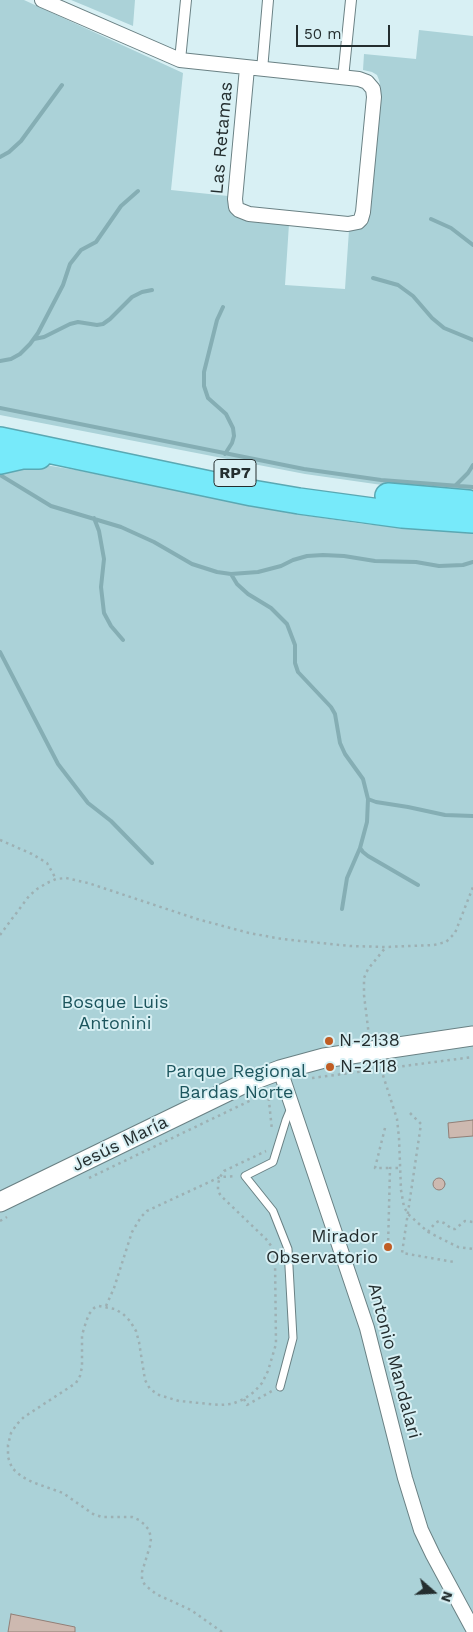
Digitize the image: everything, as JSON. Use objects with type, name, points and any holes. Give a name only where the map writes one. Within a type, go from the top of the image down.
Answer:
[{"type":"highway","name":"RP7","points":[[0,425],[280,481],[401,498],[473,503]]},
{"type":"highway","name":"RP7","points":[[0,440],[299,501],[410,516],[473,520]]},
{"type":"highway","points":[[0,461],[34,456],[91,459]]},
{"type":"main road","name":"Jesús María","points":[[6,1208],[245,1083],[280,1070],[324,1058],[473,1036]]},
{"type":"street","points":[[42,0],[180,60],[343,78],[351,0]]},
{"type":"street","points":[[180,60],[186,0]]},
{"type":"street","points":[[262,70],[268,0]]},
{"type":"street","name":"Las Retamas","points":[[247,68],[235,199],[239,210],[249,214],[348,224],[358,222],[363,212],[374,93],[370,85],[359,79],[343,78]]},
{"type":"street","name":"Antonio Mandalari","points":[[280,1070],[368,1328],[408,1487],[421,1530],[473,1629]]},
{"type":"lane","points":[[280,1387],[293,1338],[288,1249],[273,1211],[245,1176],[273,1162],[292,1106]]},
{"type":"path","points":[[0,840],[47,863],[56,880]]},
{"type":"path","points":[[0,935],[29,896],[47,883],[66,878],[197,919],[249,933],[314,943],[350,946],[434,945],[446,942],[455,933],[473,887]]},
{"type":"path","points":[[370,1041],[364,995],[364,978],[368,969],[386,947]]},
{"type":"path","points":[[312,1078],[473,1057]]},
{"type":"path","points":[[381,1069],[396,1119],[402,1200],[408,1214],[428,1232],[458,1247],[473,1249]]},
{"type":"path","points":[[83,1180],[268,1092],[272,1132]]},
{"type":"path","points":[[410,1113],[421,1124],[402,1253],[454,1262]]},
{"type":"path","points":[[385,1128],[375,1168],[400,1168]]},
{"type":"path","points":[[106,1306],[114,1288],[132,1232],[147,1211],[220,1177],[229,1168],[270,1149]]},
{"type":"path","points":[[388,1247],[390,1168]]},
{"type":"path","points":[[220,1177],[245,1176]]},
{"type":"path","points":[[220,1177],[218,1191],[221,1196],[266,1239],[272,1247],[275,1258],[277,1331],[274,1351],[262,1383],[254,1392],[232,1404],[220,1405],[179,1401],[159,1396],[150,1389],[145,1380],[136,1330],[123,1314],[106,1306],[99,1306],[94,1308],[89,1314],[82,1335],[82,1367],[76,1383],[24,1417],[17,1424],[11,1433],[8,1457],[12,1468],[20,1476],[63,1493],[93,1514],[102,1517],[132,1517],[144,1524],[149,1530],[150,1538],[150,1546],[142,1572],[142,1580],[145,1585],[156,1594],[191,1610],[222,1632]]},
{"type":"path","points":[[0,1221],[6,1208]]},
{"type":"path","points":[[428,1232],[439,1221],[452,1229],[455,1229],[464,1221],[473,1222]]},
{"type":"path","points":[[244,1399],[247,1405],[280,1387]]},
{"type":"green space","points":[[0,0],[24,0],[183,73],[171,190],[228,196],[229,211],[240,219],[289,224],[285,285],[345,289],[349,230],[369,214],[381,90],[377,75],[363,70],[364,54],[416,59],[419,30],[473,36],[473,493],[403,488],[305,474],[0,415]]},
{"type":"green space","points":[[71,0],[135,0],[133,26],[88,7]]},
{"type":"green space","name":"Parque Regional Bardas Norte","points":[[20,461],[76,470],[289,513],[364,524],[473,533],[473,1632],[0,1632],[0,463]]},
{"type":"building","points":[[473,1120],[473,1136],[449,1138],[448,1123]]},
{"type":"building","points":[[437,1178],[441,1178],[445,1184],[441,1190],[437,1190],[433,1186],[433,1182]]},
{"type":"building","points":[[11,1614],[75,1627],[75,1632],[8,1632]]},
{"type":"waterway","points":[[0,157],[21,141],[62,85]]},
{"type":"waterway","points":[[0,361],[11,359],[20,354],[30,344],[38,333],[63,285],[70,264],[81,250],[96,242],[121,206],[138,191]]},
{"type":"waterway","points":[[431,219],[451,228],[473,245]]},
{"type":"waterway","points":[[373,278],[398,285],[413,296],[432,318],[444,328],[473,340]]},
{"type":"waterway","points":[[34,339],[44,337],[78,322],[103,324],[132,297],[152,290]]},
{"type":"waterway","points":[[223,307],[217,320],[204,372],[204,386],[208,398],[226,414],[233,428],[234,436],[232,443],[225,454]]},
{"type":"waterway","points":[[0,408],[304,469],[381,480],[473,487]]},
{"type":"waterway","points":[[456,485],[473,465]]},
{"type":"waterway","points":[[0,475],[51,506],[121,527],[154,542],[192,564],[217,572],[231,574],[258,572],[307,556],[323,555],[375,561],[416,562],[439,566],[463,565],[473,562]]},
{"type":"waterway","points":[[94,518],[99,531],[104,559],[101,587],[104,613],[111,626],[123,640]]},
{"type":"waterway","points":[[231,574],[237,584],[248,594],[271,608],[287,624],[295,645],[295,663],[298,672],[331,707],[335,714],[340,743],[345,754],[363,779],[368,799],[367,822],[360,848],[347,878],[342,909]]},
{"type":"waterway","points":[[0,652],[58,764],[88,803],[111,821],[152,863]]},
{"type":"waterway","points":[[368,799],[445,815],[473,816]]},
{"type":"waterway","points":[[360,848],[368,856],[418,885]]},
{"type":"place","name":"N-2138","points":[[329,1041]]},
{"type":"place","name":"N-2118","points":[[330,1067]]},
{"type":"place","name":"Mirador Observatorio","points":[[388,1247]]},
{"type":"park label","name":"Bosque Luis Antonini","points":[[115,1013]]}]
